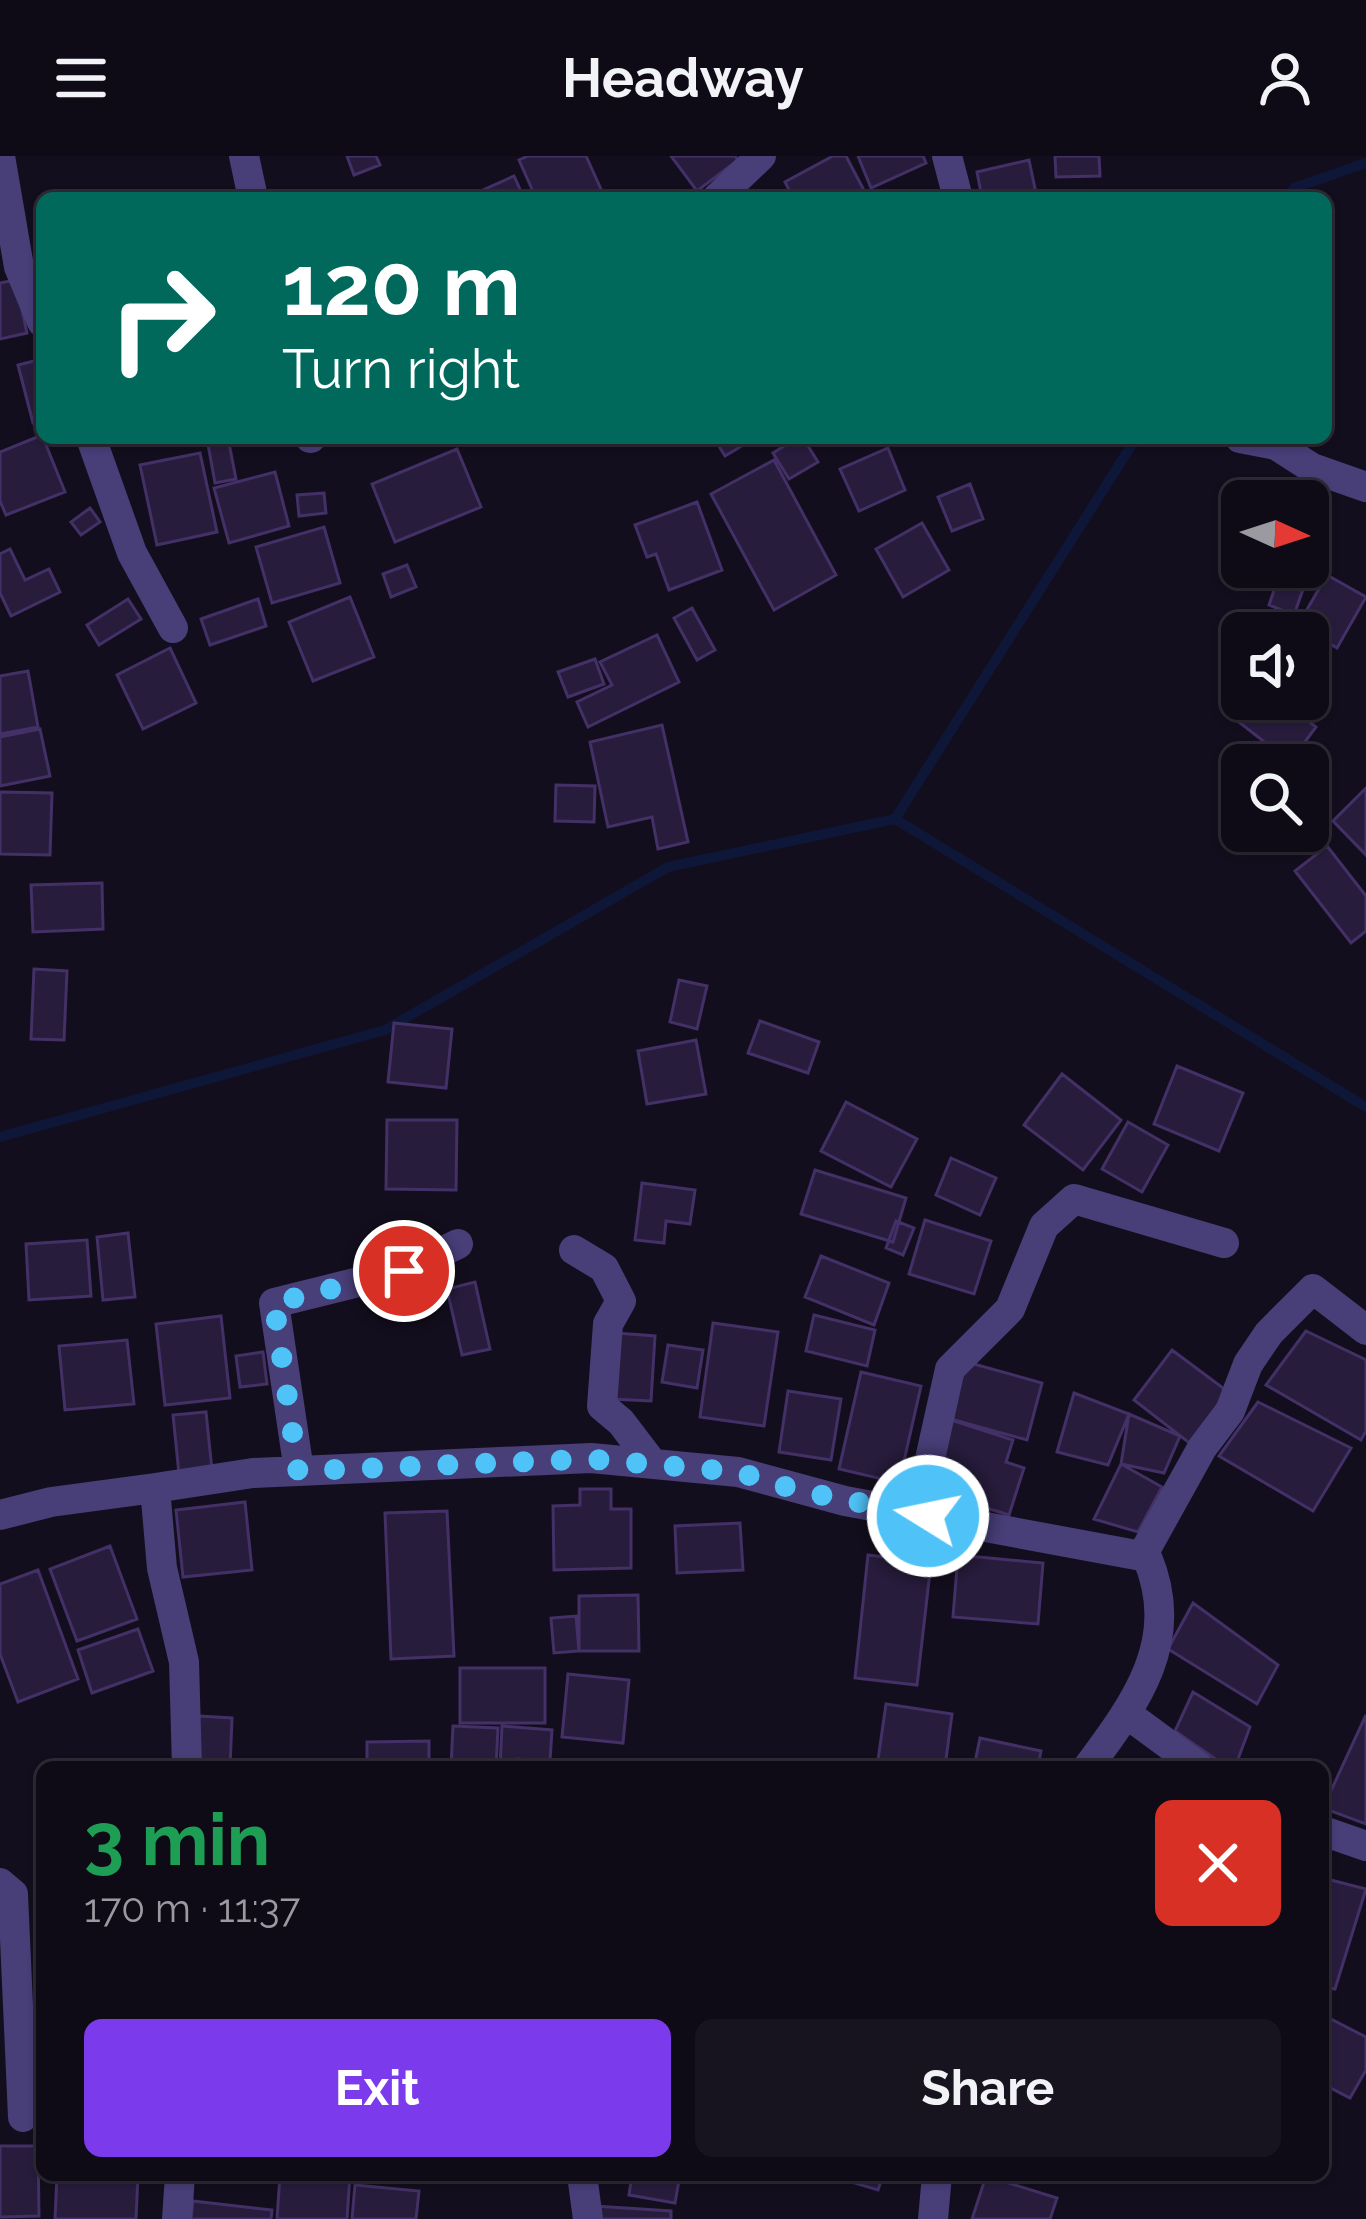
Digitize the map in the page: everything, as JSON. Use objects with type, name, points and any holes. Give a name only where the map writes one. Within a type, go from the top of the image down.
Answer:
[{"type":"street","points":[[0,156],[9,268],[36,312]]},
{"type":"street","points":[[723,192],[760,156]]},
{"type":"street","points":[[947,156],[956,192]]},
{"type":"street","points":[[94,444],[132,553],[173,628]]},
{"type":"street","points":[[1271,444],[1312,468],[1366,487]]},
{"type":"street","points":[[883,1508],[928,1468],[950,1370],[1010,1309],[1044,1226],[1074,1199],[1224,1244]]},
{"type":"street","points":[[298,1471],[274,1303],[404,1271],[458,1244]]},
{"type":"street","points":[[574,1250],[604,1268],[621,1301],[608,1324],[602,1406],[621,1421],[653,1464]]},
{"type":"street","points":[[1142,1556],[1202,1448],[1230,1412],[1248,1364],[1269,1333],[1313,1289],[1366,1330]]},
{"type":"street","points":[[0,1515],[51,1502],[253,1473],[591,1459],[738,1472],[800,1491],[1148,1557],[1160,1588],[1160,1644],[1127,1714],[1092,1761]]},
{"type":"street","points":[[155,1488],[162,1568],[184,1662],[187,1761]]},
{"type":"street","points":[[1127,1714],[1191,1761]]},
{"type":"street","points":[[1329,1833],[1366,1846]]},
{"type":"street","points":[[0,1883],[13,1894],[22,2116]]},
{"type":"street","points":[[177,2219],[180,2181]]},
{"type":"street","points":[[583,2181],[588,2219]]},
{"type":"street","points":[[933,2219],[936,2181]]},
{"type":"building","points":[[347,156],[376,156],[380,165],[354,175]]},
{"type":"building","points":[[586,156],[602,192],[533,192],[519,160]]},
{"type":"building","points":[[671,156],[735,156],[738,160],[697,191]]},
{"type":"building","points":[[833,156],[846,156],[865,192],[790,192],[785,182]]},
{"type":"building","points":[[858,156],[923,156],[926,163],[871,188]]},
{"type":"building","points":[[1055,156],[1099,156],[1100,176],[1056,177]]},
{"type":"building","points":[[1029,160],[1036,192],[981,192],[977,172]]},
{"type":"building","points":[[514,176],[521,192],[478,192]]},
{"type":"building","points":[[15,280],[27,333],[0,339],[0,283]]},
{"type":"building","points":[[36,360],[36,422],[33,423],[18,365]]},
{"type":"building","points":[[36,437],[36,444],[46,444],[65,492],[6,515],[0,501],[0,452]]},
{"type":"building","points":[[208,444],[229,444],[236,479],[215,483]]},
{"type":"building","points":[[718,444],[745,444],[725,456]]},
{"type":"building","points":[[787,444],[807,444],[818,462],[789,479],[773,453]]},
{"type":"building","points":[[888,448],[905,490],[859,511],[840,469]]},
{"type":"building","points":[[457,449],[481,507],[395,542],[372,484]]},
{"type":"building","points":[[200,453],[217,532],[157,545],[140,465]]},
{"type":"building","points":[[774,460],[836,575],[774,610],[711,494]]},
{"type":"building","points":[[275,472],[289,526],[229,543],[214,488]]},
{"type":"building","points":[[970,484],[983,519],[952,531],[938,497]]},
{"type":"building","points":[[324,493],[326,513],[299,516],[297,495]]},
{"type":"building","points":[[697,502],[722,570],[669,590],[656,554],[647,557],[635,525]]},
{"type":"building","points":[[90,508],[100,522],[81,535],[71,522]]},
{"type":"building","points":[[922,523],[949,570],[903,597],[876,549]]},
{"type":"building","points":[[324,527],[340,583],[272,603],[256,547]]},
{"type":"building","points":[[10,549],[25,580],[49,569],[60,592],[11,616],[0,593],[0,554]]},
{"type":"building","points":[[407,565],[416,587],[391,597],[383,574]]},
{"type":"building","points":[[1329,576],[1366,597],[1337,648],[1329,643],[1329,612],[1306,612],[1319,588],[1329,588]]},
{"type":"building","points":[[1275,588],[1304,588],[1295,612],[1269,605]]},
{"type":"building","points":[[350,597],[374,657],[313,681],[289,622]]},
{"type":"building","points":[[128,599],[141,619],[99,645],[87,625]]},
{"type":"building","points":[[258,599],[266,626],[210,645],[201,619]]},
{"type":"building","points":[[692,608],[715,650],[697,660],[674,618]]},
{"type":"building","points":[[657,635],[679,682],[588,727],[577,702],[612,685],[600,662]]},
{"type":"building","points":[[170,648],[196,703],[143,729],[117,675]]},
{"type":"building","points":[[595,659],[604,684],[568,697],[558,672]]},
{"type":"building","points":[[28,671],[38,727],[0,734],[0,676]]},
{"type":"building","points":[[1236,720],[1307,720],[1316,727],[1303,744],[1267,744]]},
{"type":"building","points":[[662,725],[688,842],[658,849],[652,817],[608,827],[590,742]]},
{"type":"building","points":[[40,729],[50,776],[0,786],[0,737]]},
{"type":"building","points":[[556,785],[595,786],[594,822],[555,821]]},
{"type":"building","points":[[1366,788],[1366,855],[1333,821]]},
{"type":"building","points":[[0,792],[52,793],[50,855],[0,854]]},
{"type":"building","points":[[1329,849],[1366,896],[1366,931],[1351,943],[1295,871]]},
{"type":"building","points":[[102,883],[103,929],[33,932],[31,885]]},
{"type":"building","points":[[34,969],[67,971],[64,1040],[31,1039]]},
{"type":"building","points":[[679,980],[707,986],[697,1029],[670,1022]]},
{"type":"building","points":[[760,1021],[819,1042],[808,1073],[748,1053]]},
{"type":"building","points":[[394,1023],[452,1029],[446,1088],[388,1082]]},
{"type":"building","points":[[696,1040],[706,1094],[647,1104],[638,1051]]},
{"type":"building","points":[[1177,1066],[1243,1093],[1219,1151],[1154,1124]]},
{"type":"building","points":[[1062,1074],[1121,1120],[1083,1170],[1024,1125]]},
{"type":"building","points":[[846,1102],[917,1139],[891,1187],[821,1151]]},
{"type":"building","points":[[387,1120],[457,1120],[456,1190],[386,1189]]},
{"type":"building","points":[[1128,1122],[1168,1145],[1142,1192],[1102,1169]]},
{"type":"building","points":[[951,1158],[996,1178],[980,1215],[936,1195]]},
{"type":"building","points":[[815,1170],[906,1198],[893,1242],[801,1214]]},
{"type":"building","points":[[642,1183],[695,1190],[690,1224],[666,1221],[664,1243],[635,1240]]},
{"type":"building","points":[[925,1220],[991,1241],[974,1294],[909,1274]]},
{"type":"building","points":[[896,1221],[914,1228],[903,1255],[886,1248]]},
{"type":"building","points":[[128,1233],[135,1297],[103,1300],[97,1237]]},
{"type":"building","points":[[87,1240],[91,1296],[29,1300],[26,1244]]},
{"type":"building","points":[[821,1256],[889,1283],[874,1325],[805,1297]]},
{"type":"building","points":[[475,1282],[490,1349],[462,1355],[447,1289]]},
{"type":"building","points":[[814,1315],[875,1330],[867,1366],[806,1351]]},
{"type":"building","points":[[221,1316],[230,1398],[165,1405],[156,1324]]},
{"type":"building","points":[[713,1323],[778,1332],[764,1426],[700,1417]]},
{"type":"building","points":[[1306,1331],[1366,1360],[1366,1431],[1361,1440],[1266,1385]]},
{"type":"building","points":[[616,1333],[655,1336],[651,1401],[612,1399]]},
{"type":"building","points":[[127,1340],[134,1404],[65,1410],[59,1346]]},
{"type":"building","points":[[668,1345],[703,1350],[697,1388],[662,1382]]},
{"type":"building","points":[[1172,1350],[1231,1394],[1192,1445],[1134,1400]]},
{"type":"building","points":[[263,1352],[267,1384],[240,1387],[236,1356]]},
{"type":"building","points":[[963,1361],[1042,1383],[1027,1440],[947,1418]]},
{"type":"building","points":[[861,1372],[921,1386],[899,1483],[839,1469]]},
{"type":"building","points":[[788,1391],[841,1399],[831,1460],[779,1452]]},
{"type":"building","points":[[1074,1393],[1129,1414],[1108,1465],[1057,1452]]},
{"type":"building","points":[[1258,1402],[1351,1448],[1313,1511],[1219,1456]]},
{"type":"building","points":[[206,1412],[212,1470],[179,1474],[173,1415]]},
{"type":"building","points":[[1129,1414],[1180,1436],[1164,1473],[1121,1464]]},
{"type":"building","points":[[948,1419],[1013,1440],[1006,1462],[1024,1468],[1009,1515],[926,1489]]},
{"type":"building","points":[[1121,1464],[1162,1487],[1138,1532],[1094,1519]]},
{"type":"building","points":[[580,1489],[611,1489],[611,1509],[631,1509],[631,1568],[554,1570],[553,1506],[580,1505]]},
{"type":"building","points":[[245,1502],[252,1570],[183,1577],[176,1510]]},
{"type":"building","points":[[447,1511],[454,1656],[391,1659],[385,1513]]},
{"type":"building","points":[[740,1523],[743,1570],[677,1573],[675,1526]]},
{"type":"building","points":[[110,1546],[137,1619],[77,1641],[50,1569]]},
{"type":"building","points":[[868,1555],[931,1563],[917,1685],[855,1678]]},
{"type":"building","points":[[958,1555],[1043,1563],[1038,1624],[953,1617]]},
{"type":"building","points":[[38,1570],[78,1679],[18,1702],[0,1654],[0,1584]]},
{"type":"building","points":[[638,1595],[639,1651],[579,1651],[579,1596]]},
{"type":"building","points":[[1193,1603],[1278,1665],[1257,1704],[1168,1649]]},
{"type":"building","points":[[576,1616],[579,1651],[554,1653],[551,1618]]},
{"type":"building","points":[[138,1629],[153,1671],[92,1693],[78,1650]]},
{"type":"building","points":[[460,1668],[545,1668],[545,1723],[460,1723]]},
{"type":"building","points":[[568,1674],[629,1680],[623,1743],[562,1737]]},
{"type":"building","points":[[1193,1692],[1250,1727],[1237,1761],[1218,1761],[1175,1731]]},
{"type":"building","points":[[886,1704],[952,1714],[946,1761],[878,1761]]},
{"type":"building","points":[[1366,1715],[1366,1824],[1329,1810],[1329,1795]]},
{"type":"building","points":[[198,1716],[232,1718],[230,1761],[196,1761]]},
{"type":"building","points":[[453,1726],[498,1728],[496,1761],[451,1761]]},
{"type":"building","points":[[502,1726],[552,1730],[550,1761],[500,1761]]},
{"type":"building","points":[[980,1738],[1041,1751],[1039,1761],[975,1761]]},
{"type":"building","points":[[429,1741],[429,1761],[367,1761],[367,1742]]},
{"type":"building","points":[[1329,1880],[1366,1889],[1335,1989],[1329,1988]]},
{"type":"building","points":[[1329,2018],[1366,2037],[1366,2070],[1350,2098],[1329,2087]]},
{"type":"building","points":[[0,2146],[36,2146],[39,2216],[0,2217]]},
{"type":"building","points":[[57,2181],[138,2181],[136,2219],[55,2219]]},
{"type":"building","points":[[280,2181],[350,2181],[347,2219],[277,2219]]},
{"type":"building","points":[[631,2181],[679,2181],[675,2203],[629,2195]]},
{"type":"building","points":[[848,2181],[881,2181],[878,2190]]},
{"type":"building","points":[[984,2181],[1002,2181],[1057,2198],[1050,2219],[972,2219]]},
{"type":"building","points":[[355,2185],[419,2191],[416,2219],[352,2219]]},
{"type":"building","points":[[193,2201],[272,2210],[271,2219],[191,2219]]},
{"type":"building","points":[[594,2206],[671,2211],[671,2219],[593,2219]]},
{"type":"waterway","points":[[1292,192],[1366,163]]},
{"type":"waterway","points":[[0,1137],[385,1030],[668,867],[895,819],[1132,444]]},
{"type":"waterway","points":[[895,819],[1366,1107]]},
{"type":"route","points":[[404,1271],[274,1303],[298,1471],[591,1459],[738,1472],[800,1491],[928,1516]]}]
